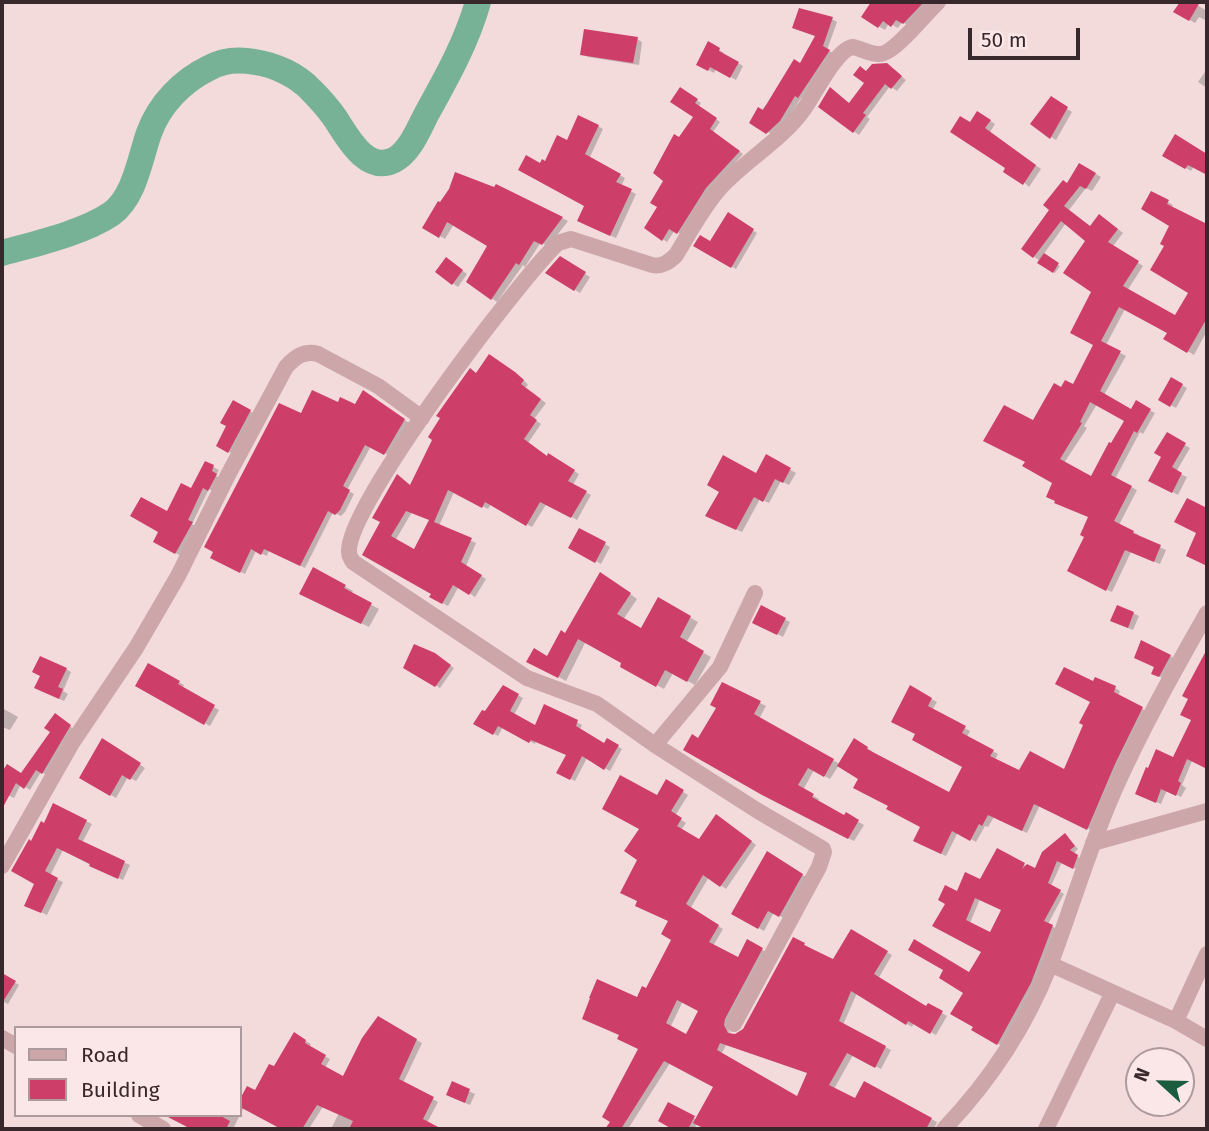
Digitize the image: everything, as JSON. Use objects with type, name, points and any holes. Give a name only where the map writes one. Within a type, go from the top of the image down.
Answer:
[{"type":"street","points":[[734,1024],[819,867],[824,852],[813,841],[758,811],[597,704],[527,678],[353,562],[349,549],[355,530],[377,485],[422,418],[491,323],[558,243],[571,239],[658,266],[669,261],[676,255],[718,191],[776,141],[805,108],[842,51],[853,47],[883,55],[938,2]]},
{"type":"street","points":[[2,866],[72,743],[155,618],[286,367],[301,354],[318,354],[378,386],[422,418]]},
{"type":"street","points":[[655,745],[720,667],[755,593]]},
{"type":"street","points":[[944,1129],[998,1064],[1034,1000],[1115,790],[1201,638],[1207,612]]},
{"type":"street","points":[[1093,843],[1207,810]]},
{"type":"street","points":[[1176,1021],[1207,954]]},
{"type":"street","points":[[1050,964],[1176,1021],[1207,1039]]},
{"type":"street","points":[[1046,1129],[1112,994]]},
{"type":"street","points":[[142,1117],[163,1129]]},
{"type":"building","points":[[871,2],[924,2],[903,24],[896,20],[891,27],[883,21],[878,28],[861,17]]},
{"type":"building","points":[[1180,2],[1200,2],[1189,21],[1173,12]]},
{"type":"building","points":[[799,8],[833,17],[823,46],[830,50],[798,98],[795,96],[780,121],[766,134],[749,123],[758,107],[763,110],[794,59],[800,63],[815,36],[792,28]]},
{"type":"building","points":[[584,29],[638,37],[633,63],[580,55]]},
{"type":"building","points":[[708,41],[720,48],[719,51],[739,62],[730,78],[710,67],[708,71],[696,65]]},
{"type":"building","points":[[887,63],[902,76],[891,89],[885,84],[863,113],[866,115],[853,133],[818,107],[830,87],[849,103],[864,83],[853,75],[860,66],[866,71],[872,64]]},
{"type":"building","points":[[680,87],[698,99],[695,103],[717,118],[710,129],[740,151],[706,188],[677,234],[669,229],[662,241],[644,228],[657,207],[650,203],[663,181],[653,173],[674,134],[679,137],[693,117],[670,102]]},
{"type":"building","points":[[1051,96],[1068,107],[1050,139],[1030,124]]},
{"type":"building","points":[[977,111],[991,120],[985,128],[1036,165],[1023,185],[1003,172],[1005,168],[950,132],[960,116],[970,122]]},
{"type":"building","points":[[578,115],[599,125],[585,154],[621,174],[616,182],[632,189],[610,236],[577,221],[584,206],[518,170],[526,155],[540,163],[542,159],[545,161],[557,135],[567,140]]},
{"type":"building","points":[[1175,134],[1207,154],[1207,175],[1188,165],[1185,169],[1162,156]]},
{"type":"building","points":[[1079,163],[1096,173],[1086,189],[1080,186],[1064,206],[1090,226],[1099,214],[1118,229],[1108,242],[1139,261],[1123,286],[1175,315],[1188,293],[1150,270],[1164,246],[1160,244],[1169,226],[1141,209],[1151,191],[1169,200],[1167,204],[1207,224],[1207,318],[1187,353],[1163,339],[1167,333],[1119,307],[1101,341],[1121,351],[1100,391],[1131,409],[1136,400],[1151,409],[1137,433],[1134,431],[1111,475],[1132,486],[1114,521],[1161,545],[1154,562],[1125,550],[1106,591],[1067,571],[1084,537],[1080,535],[1088,517],[1054,503],[1055,501],[1046,497],[1052,483],[1022,466],[1025,462],[983,441],[1004,405],[1033,420],[1054,383],[1061,387],[1065,380],[1073,384],[1093,345],[1070,333],[1091,292],[1063,273],[1085,241],[1061,221],[1033,258],[1021,249],[1049,210],[1043,205],[1063,180],[1067,183]],"holes":[[[1090,402],[1124,421],[1091,476],[1060,459],[1082,423],[1080,422]]]},
{"type":"building","points":[[455,172],[494,187],[496,184],[563,217],[542,245],[534,241],[491,300],[466,282],[487,246],[447,222],[439,238],[422,228],[438,201],[440,202],[449,189]]},
{"type":"building","points":[[728,212],[754,229],[731,268],[693,246],[700,235],[710,241]]},
{"type":"building","points":[[1044,253],[1059,263],[1053,273],[1037,263]]},
{"type":"building","points":[[560,256],[586,272],[574,291],[545,273]]},
{"type":"building","points":[[446,257],[463,270],[452,285],[435,272]]},
{"type":"building","points":[[489,354],[524,380],[521,384],[541,399],[530,415],[537,420],[524,439],[547,456],[548,453],[575,470],[568,481],[587,491],[571,518],[540,502],[526,526],[485,502],[482,508],[448,490],[434,522],[472,538],[461,562],[482,575],[469,595],[453,585],[442,604],[429,597],[431,594],[362,555],[380,522],[372,518],[397,474],[410,485],[432,440],[428,437],[440,418],[436,416],[470,368],[476,373]],"holes":[[[406,511],[429,520],[414,549],[391,536]]]},
{"type":"building","points":[[1171,377],[1183,384],[1170,407],[1158,400]]},
{"type":"building","points":[[312,390],[338,402],[340,397],[355,404],[363,390],[405,419],[384,455],[365,445],[343,486],[350,490],[340,510],[335,515],[328,511],[300,566],[264,549],[261,555],[251,549],[240,573],[210,558],[213,552],[204,547],[279,403],[301,413]]},
{"type":"building","points":[[233,400],[251,410],[228,453],[216,446],[226,426],[220,423]]},
{"type":"building","points":[[1167,432],[1186,443],[1172,467],[1182,473],[1172,493],[1148,481],[1161,457],[1154,453]]},
{"type":"building","points":[[766,454],[791,468],[783,483],[775,479],[763,502],[754,497],[736,530],[705,516],[719,492],[707,485],[723,455],[756,473]]},
{"type":"building","points":[[205,461],[214,465],[212,471],[217,474],[208,491],[203,488],[188,520],[193,522],[175,554],[153,542],[158,532],[130,516],[141,497],[167,511],[181,483],[191,488]]},
{"type":"building","points":[[1187,498],[1207,508],[1207,566],[1186,556],[1196,533],[1174,522]]},
{"type":"building","points":[[579,528],[606,542],[595,563],[568,548]]},
{"type":"building","points":[[313,567],[372,603],[361,624],[299,594]]},
{"type":"building","points":[[600,572],[631,593],[617,614],[641,628],[658,597],[691,616],[680,637],[704,651],[687,682],[665,670],[656,687],[578,639],[558,678],[526,662],[534,648],[547,656],[561,630],[565,633]]},
{"type":"building","points":[[761,605],[786,618],[777,635],[752,623]]},
{"type":"building","points":[[1117,605],[1134,612],[1128,628],[1110,621]]},
{"type":"building","points":[[1141,640],[1171,655],[1159,677],[1151,674],[1154,667],[1134,658]]},
{"type":"building","points":[[414,644],[435,653],[451,665],[435,687],[403,668]]},
{"type":"building","points":[[1207,649],[1207,769],[1187,759],[1178,781],[1181,783],[1176,796],[1161,789],[1156,803],[1135,794],[1156,749],[1173,757],[1191,720],[1180,715],[1188,699],[1182,696]]},
{"type":"building","points":[[40,656],[67,668],[58,687],[63,689],[59,699],[34,688],[40,676],[32,672]]},
{"type":"building","points":[[148,663],[215,705],[204,725],[135,686]]},
{"type":"building","points":[[1064,667],[1093,681],[1095,677],[1116,686],[1114,692],[1143,707],[1087,830],[1034,804],[1022,831],[988,815],[982,826],[979,824],[970,841],[952,831],[941,854],[913,841],[920,827],[853,788],[858,779],[837,766],[854,738],[868,747],[867,749],[949,792],[962,767],[912,740],[915,734],[891,722],[910,685],[932,698],[928,706],[966,726],[962,733],[994,750],[990,756],[1019,770],[1030,751],[1064,769],[1083,725],[1079,723],[1090,702],[1055,684]]},
{"type":"building","points":[[722,682],[761,701],[754,714],[834,759],[824,777],[808,768],[798,785],[814,794],[812,797],[844,815],[846,812],[859,820],[848,839],[762,795],[683,750],[692,734],[698,738],[716,708],[710,705]]},
{"type":"building","points":[[503,685],[519,694],[510,711],[535,725],[544,704],[578,720],[576,726],[604,743],[607,738],[619,745],[604,770],[582,756],[570,780],[556,773],[566,755],[531,740],[529,743],[498,726],[493,735],[473,724]]},
{"type":"building","points":[[55,713],[71,725],[42,774],[36,770],[24,789],[16,783],[2,809],[2,772],[7,764],[21,773],[50,732],[44,728]]},
{"type":"building","points":[[102,738],[141,763],[130,780],[122,775],[110,796],[79,778]]},
{"type":"building","points":[[620,775],[657,795],[666,779],[684,790],[671,811],[682,818],[677,826],[699,839],[716,814],[752,841],[720,887],[703,875],[686,904],[719,925],[709,942],[738,957],[747,939],[763,948],[725,1019],[724,1025],[728,1033],[735,1034],[743,1029],[793,937],[833,959],[851,929],[888,951],[874,974],[926,1006],[928,1003],[943,1011],[930,1034],[908,1021],[906,1025],[851,991],[839,1021],[886,1046],[875,1068],[847,1053],[829,1085],[855,1098],[864,1081],[932,1118],[926,1129],[705,1129],[693,1123],[713,1087],[664,1061],[621,1129],[605,1129],[610,1122],[602,1117],[638,1049],[617,1039],[619,1035],[582,1019],[589,998],[597,979],[637,997],[642,986],[646,988],[671,940],[661,934],[668,921],[635,906],[637,901],[620,893],[637,860],[624,851],[639,829],[602,809]],"holes":[[[677,1000],[698,1011],[686,1034],[666,1023]],[[720,1043],[807,1073],[797,1096],[717,1050]]]},
{"type":"building","points":[[53,803],[87,820],[78,839],[125,861],[118,879],[57,848],[45,871],[58,878],[41,913],[24,906],[34,884],[11,871],[41,821],[44,823]]},
{"type":"building","points":[[1065,833],[1075,846],[1070,850],[1078,855],[1073,869],[1057,861],[1048,883],[1061,890],[1044,921],[1053,925],[1031,983],[997,1045],[950,1014],[963,993],[939,978],[943,970],[908,950],[914,939],[969,972],[981,952],[932,926],[945,904],[938,900],[945,885],[957,891],[965,872],[980,879],[997,848],[1025,863],[1022,869],[1027,864],[1035,868],[1042,852]],"holes":[[[975,898],[1001,910],[990,932],[966,920]]]},
{"type":"building","points":[[767,851],[803,874],[779,917],[768,911],[758,929],[731,914]]},
{"type":"building","points":[[2,973],[16,981],[2,1003]]},
{"type":"building","points":[[378,1016],[417,1039],[399,1079],[434,1097],[423,1119],[442,1129],[349,1129],[353,1121],[317,1105],[302,1129],[281,1129],[242,1108],[242,1095],[247,1086],[255,1090],[269,1064],[274,1066],[294,1032],[306,1040],[305,1043],[326,1055],[321,1064],[343,1076],[362,1038]]},
{"type":"building","points":[[452,1081],[470,1089],[465,1103],[446,1095]]},
{"type":"building","points":[[668,1102],[695,1116],[688,1129],[672,1129],[658,1121]]},
{"type":"building","points":[[168,1117],[223,1117],[230,1121],[226,1129],[191,1129]]},
{"type":"waterway","points":[[2,253],[73,232],[111,214],[126,198],[153,123],[165,104],[199,73],[225,62],[263,63],[292,75],[320,100],[366,158],[384,163],[394,160],[409,146],[456,59],[478,2]]}]
